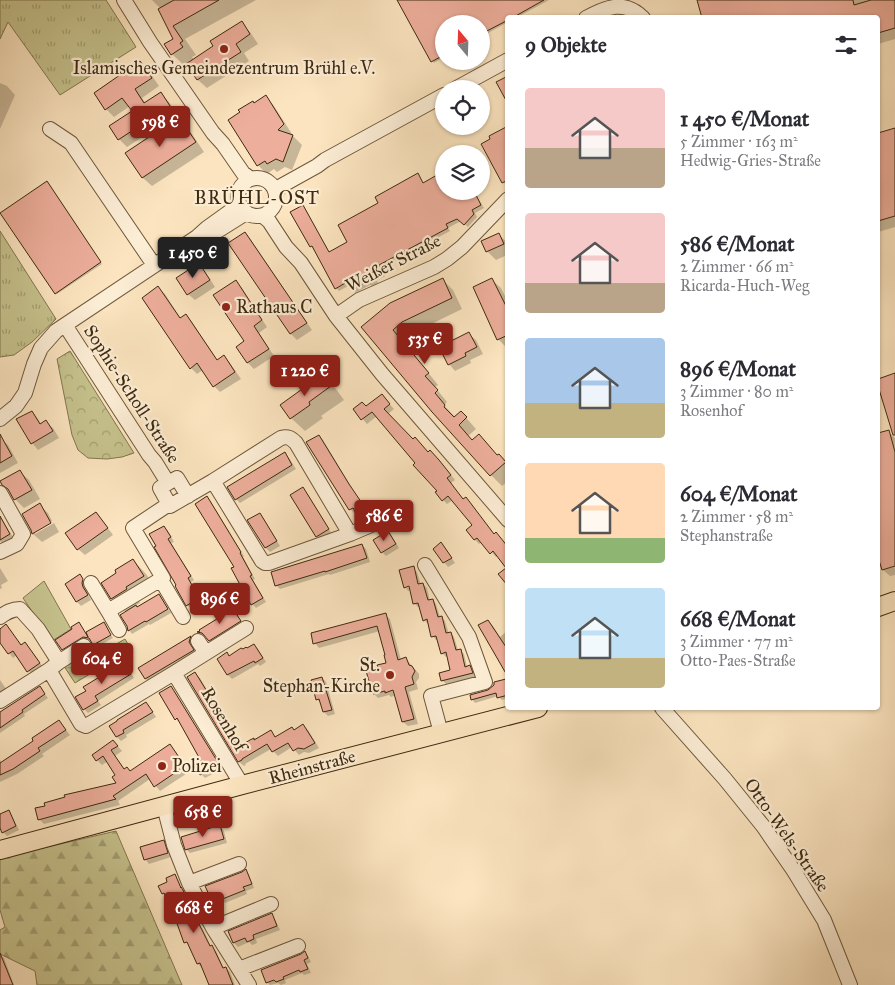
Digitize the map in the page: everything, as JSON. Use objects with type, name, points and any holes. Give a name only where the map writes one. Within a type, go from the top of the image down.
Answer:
[{"type":"main road","points":[[880,606],[895,602]]},
{"type":"main road","name":"Rheinstraße","points":[[0,850],[530,710]]},
{"type":"street","points":[[124,0],[150,42],[213,133],[243,173],[250,179]]},
{"type":"street","points":[[592,15],[613,4],[624,3],[636,8],[641,15]]},
{"type":"street","points":[[471,80],[505,62]]},
{"type":"street","points":[[272,187],[281,186],[435,100]]},
{"type":"street","points":[[50,130],[71,143],[154,265]]},
{"type":"street","points":[[213,133],[222,156],[238,184],[238,200],[243,209],[251,216],[257,217],[268,211],[276,198],[272,187],[261,178],[250,179],[239,189]]},
{"type":"street","name":"Weißer Straße","points":[[336,316],[359,300],[434,267],[447,259],[462,247],[505,202]]},
{"type":"street","points":[[0,420],[16,406],[25,393],[41,348],[56,331],[197,237],[207,228],[243,209]]},
{"type":"street","points":[[268,211],[269,221],[286,247],[301,263],[336,316],[382,374],[505,517]]},
{"type":"street","name":"Sophie-Scholl-Straße","points":[[65,325],[168,483]]},
{"type":"street","points":[[183,617],[161,580],[163,578],[132,528],[169,504],[170,506],[213,481],[281,438],[291,438],[296,443],[350,534]]},
{"type":"street","name":"Sophie-Scholl-Straße","points":[[169,504],[160,488],[177,478],[188,496]]},
{"type":"street","points":[[213,481],[262,562],[265,563],[350,534],[390,517]]},
{"type":"street","points":[[0,552],[17,544],[23,534],[1,497]]},
{"type":"street","points":[[426,565],[469,637],[485,682],[431,696],[441,733]]},
{"type":"street","points":[[108,611],[161,580]]},
{"type":"street","points":[[91,583],[119,630]]},
{"type":"street","points":[[0,616],[9,611],[20,609],[38,629],[82,724],[85,726],[246,628]]},
{"type":"street","points":[[198,641],[206,654]]},
{"type":"street","points":[[0,701],[84,646]]},
{"type":"street","name":"Rosenhof","points":[[174,673],[242,785]]},
{"type":"street","name":"Otto-Wels-Straße","points":[[671,714],[752,813],[794,872],[824,920],[850,985]]},
{"type":"street","points":[[165,806],[174,845],[189,883],[213,928],[249,985]]},
{"type":"street","points":[[189,883],[239,864]]},
{"type":"street","points":[[213,928],[271,904]]},
{"type":"street","points":[[239,969],[298,946]]},
{"type":"green space","points":[[0,0],[106,0],[136,47],[60,95],[8,22],[0,39]]},
{"type":"green space","points":[[0,231],[56,319],[32,342],[14,355],[0,357]]},
{"type":"green space","points":[[70,351],[134,453],[107,459],[88,458],[78,450],[72,435],[57,359]]},
{"type":"green space","points":[[44,581],[71,629],[52,641],[23,598]]},
{"type":"green space","points":[[125,639],[131,649],[75,683],[62,663],[85,648],[90,654],[111,647]]},
{"type":"green space","points":[[116,831],[182,985],[37,985],[35,971],[0,954],[0,930],[5,927],[0,910],[0,858]]},
{"type":"building","points":[[174,0],[219,0],[173,26],[183,41],[180,43],[183,47],[171,55],[164,44],[173,39],[158,9]]},
{"type":"building","points":[[397,0],[544,0],[517,15],[505,15],[505,22],[490,29],[490,15],[435,15],[435,60],[431,62]]},
{"type":"building","points":[[697,0],[853,0],[854,5],[871,0],[895,0],[895,28],[880,32],[880,15],[701,15]]},
{"type":"building","name":"Islamisches Gemeindezentrum Brühl e.V.","points":[[242,21],[250,34],[236,44],[241,52],[197,80],[186,64],[213,46],[210,41]]},
{"type":"building","points":[[140,61],[152,78],[135,89],[144,103],[161,92],[170,106],[118,140],[109,126],[132,111],[122,98],[105,110],[94,93]]},
{"type":"building","points":[[505,78],[505,98],[496,82]]},
{"type":"building","points":[[266,95],[284,124],[278,130],[293,135],[283,162],[276,159],[267,164],[265,161],[257,166],[228,120],[240,112],[238,110]]},
{"type":"building","points":[[179,117],[196,142],[142,178],[125,153]]},
{"type":"building","points":[[505,128],[505,182],[502,183],[490,161],[490,145],[481,144],[490,139],[489,136]]},
{"type":"building","points":[[895,128],[895,216],[880,220],[880,132]]},
{"type":"building","points":[[418,173],[423,183],[435,176],[435,200],[478,200],[481,205],[472,210],[474,214],[464,225],[457,219],[446,224],[448,228],[379,265],[383,273],[374,277],[376,280],[368,284],[366,282],[351,290],[347,282],[335,289],[312,246],[310,247],[290,212],[303,205],[329,252],[347,242],[338,225],[378,203],[375,197]]},
{"type":"building","points":[[47,181],[101,262],[55,294],[0,213]]},
{"type":"building","points":[[245,232],[307,323],[290,334],[228,243]]},
{"type":"building","points":[[499,233],[504,244],[486,252],[481,241]]},
{"type":"building","points":[[199,263],[210,280],[187,295],[176,278]]},
{"type":"building","points":[[443,278],[452,298],[402,322],[393,330],[429,373],[425,376],[438,390],[435,393],[445,405],[444,407],[454,417],[461,411],[467,417],[459,425],[472,440],[479,434],[497,455],[499,454],[505,461],[490,476],[432,412],[361,327],[390,303]]},
{"type":"building","points":[[492,278],[505,304],[505,336],[497,340],[473,287]]},
{"type":"building","points":[[236,280],[262,320],[254,326],[269,349],[247,363],[236,347],[244,341],[213,295]]},
{"type":"building","points":[[158,286],[180,318],[186,314],[217,360],[224,355],[235,372],[213,387],[197,363],[190,369],[142,298]]},
{"type":"building","points":[[469,332],[477,347],[465,353],[466,356],[448,365],[439,347]]},
{"type":"building","points":[[895,373],[895,435],[893,435],[880,393],[880,378]]},
{"type":"building","points":[[323,374],[331,386],[309,402],[310,405],[290,419],[280,405]]},
{"type":"building","points":[[382,394],[390,404],[384,409],[413,439],[415,437],[428,452],[430,450],[451,475],[447,478],[463,499],[466,497],[494,534],[496,532],[505,543],[505,567],[493,551],[490,554],[477,538],[474,540],[466,530],[472,525],[448,496],[442,501],[435,492],[437,491],[413,465],[415,463],[372,412],[361,420],[353,409],[362,402],[366,406]]},
{"type":"building","points":[[32,411],[40,424],[46,420],[53,431],[31,444],[16,419]]},
{"type":"building","points":[[889,430],[895,452],[895,566],[882,570],[880,564],[880,432]]},
{"type":"building","points":[[0,434],[12,456],[0,463]]},
{"type":"building","points":[[319,435],[368,512],[359,518],[353,508],[349,510],[306,442]]},
{"type":"building","points":[[285,452],[292,465],[235,500],[227,487]]},
{"type":"building","points":[[20,470],[32,490],[14,500],[8,489],[0,481]]},
{"type":"building","points":[[303,487],[329,529],[316,537],[290,495]]},
{"type":"building","points":[[207,496],[241,552],[252,575],[250,576],[263,598],[251,605],[231,568],[234,567],[195,504]]},
{"type":"building","points":[[40,503],[51,523],[32,534],[22,514]]},
{"type":"building","points":[[96,512],[108,528],[77,550],[65,533]]},
{"type":"building","points":[[260,513],[277,541],[265,548],[247,520]]},
{"type":"building","points":[[0,516],[10,534],[0,540]]},
{"type":"building","points":[[164,526],[171,537],[168,539],[191,576],[188,578],[199,598],[186,606],[149,534]]},
{"type":"building","points":[[388,531],[396,544],[381,553],[373,540]]},
{"type":"building","points":[[441,542],[452,558],[443,563],[433,549]]},
{"type":"building","points":[[362,544],[367,558],[275,586],[271,572]]},
{"type":"building","points":[[133,559],[144,576],[111,599],[101,583],[116,573],[115,570]]},
{"type":"building","points":[[414,566],[418,584],[423,583],[428,600],[433,599],[438,617],[442,616],[446,633],[451,632],[456,650],[461,649],[465,667],[470,665],[473,673],[441,681],[439,673],[450,670],[446,652],[441,654],[436,636],[431,637],[427,619],[423,621],[418,603],[413,604],[409,586],[404,588],[399,570]]},
{"type":"building","points":[[505,569],[505,582],[498,574]]},
{"type":"building","points":[[80,574],[83,579],[83,587],[88,595],[76,602],[65,584]]},
{"type":"building","points":[[159,594],[168,609],[128,631],[120,615]]},
{"type":"building","points":[[233,609],[241,621],[209,641],[202,633],[197,632],[200,631]]},
{"type":"building","points":[[386,613],[398,660],[406,657],[409,665],[415,671],[412,677],[414,684],[405,687],[414,719],[402,722],[393,690],[373,694],[366,671],[386,663],[377,626],[313,644],[311,633]]},
{"type":"building","points":[[488,620],[505,646],[505,672],[478,625]]},
{"type":"building","points":[[79,622],[88,637],[86,632],[104,622],[111,635],[93,645],[89,638],[83,637],[62,650],[55,640]]},
{"type":"building","points":[[6,624],[21,645],[25,642],[40,663],[27,672],[13,651],[8,654],[0,643],[0,629]]},
{"type":"building","points":[[191,636],[189,642],[194,650],[145,679],[138,668]]},
{"type":"building","points":[[254,644],[263,658],[227,675],[217,659],[227,652],[229,656],[241,648],[247,648]]},
{"type":"building","points":[[124,662],[131,674],[95,696],[98,701],[83,710],[75,697],[86,691],[83,687]]},
{"type":"building","points":[[195,672],[234,732],[230,734],[238,747],[271,730],[275,737],[292,727],[294,730],[303,724],[315,743],[304,749],[298,748],[293,751],[288,743],[272,752],[267,744],[238,762],[187,677]]},
{"type":"building","points":[[322,677],[332,710],[323,712],[319,699],[316,700],[311,680]]},
{"type":"building","points":[[505,679],[505,696],[497,698],[496,693],[471,700],[470,695],[488,690],[494,685],[494,682]]},
{"type":"building","points":[[40,686],[45,694],[0,728],[0,712]]},
{"type":"building","points":[[171,686],[219,764],[200,775],[194,765],[201,761],[177,718],[175,720],[159,693]]},
{"type":"building","points":[[146,702],[153,712],[123,730],[124,733],[116,737],[109,726]]},
{"type":"building","points":[[59,720],[66,730],[38,748],[40,751],[13,769],[0,775],[0,763],[33,741],[32,738]]},
{"type":"building","points":[[113,740],[118,746],[111,750],[124,769],[127,767],[130,771],[170,744],[185,766],[154,787],[146,774],[113,796],[116,799],[38,820],[35,808],[45,806],[44,803],[65,797],[64,795],[116,783],[112,777],[115,775],[103,756],[96,761],[92,755]]},
{"type":"building","points":[[9,810],[16,826],[2,833],[0,814]]},
{"type":"building","points":[[220,825],[224,839],[185,850],[181,837]]},
{"type":"building","points":[[164,840],[168,853],[144,860],[140,847]]},
{"type":"building","points":[[246,869],[252,884],[243,887],[245,890],[220,900],[219,897],[211,899],[205,886]]},
{"type":"building","points":[[175,874],[197,925],[199,924],[210,946],[212,945],[223,968],[226,967],[233,985],[209,985],[200,963],[197,964],[187,942],[184,943],[175,918],[172,919],[169,911],[171,910],[164,893],[162,894],[158,886],[167,882],[166,878]]},
{"type":"building","points":[[272,913],[277,926],[253,935],[254,939],[247,942],[245,938],[233,943],[228,931]]},
{"type":"building","points":[[305,951],[308,958],[304,960],[308,969],[300,972],[299,970],[276,982],[274,980],[266,983],[261,970]]},
{"type":"building","points":[[0,953],[13,985],[0,985]]},
{"type":"place","name":"Islamisches Gemeindezentrum Brühl e.V.","points":[[224,49]]},
{"type":"place","name":"Rathaus C","points":[[226,307]]},
{"type":"place","name":"St. Stephan-Kirche","points":[[390,675]]},
{"type":"place","name":"Polizei","points":[[162,766]]},
{"type":"district","name":"BRÜHL-OST","points":[[257,197]]}]
